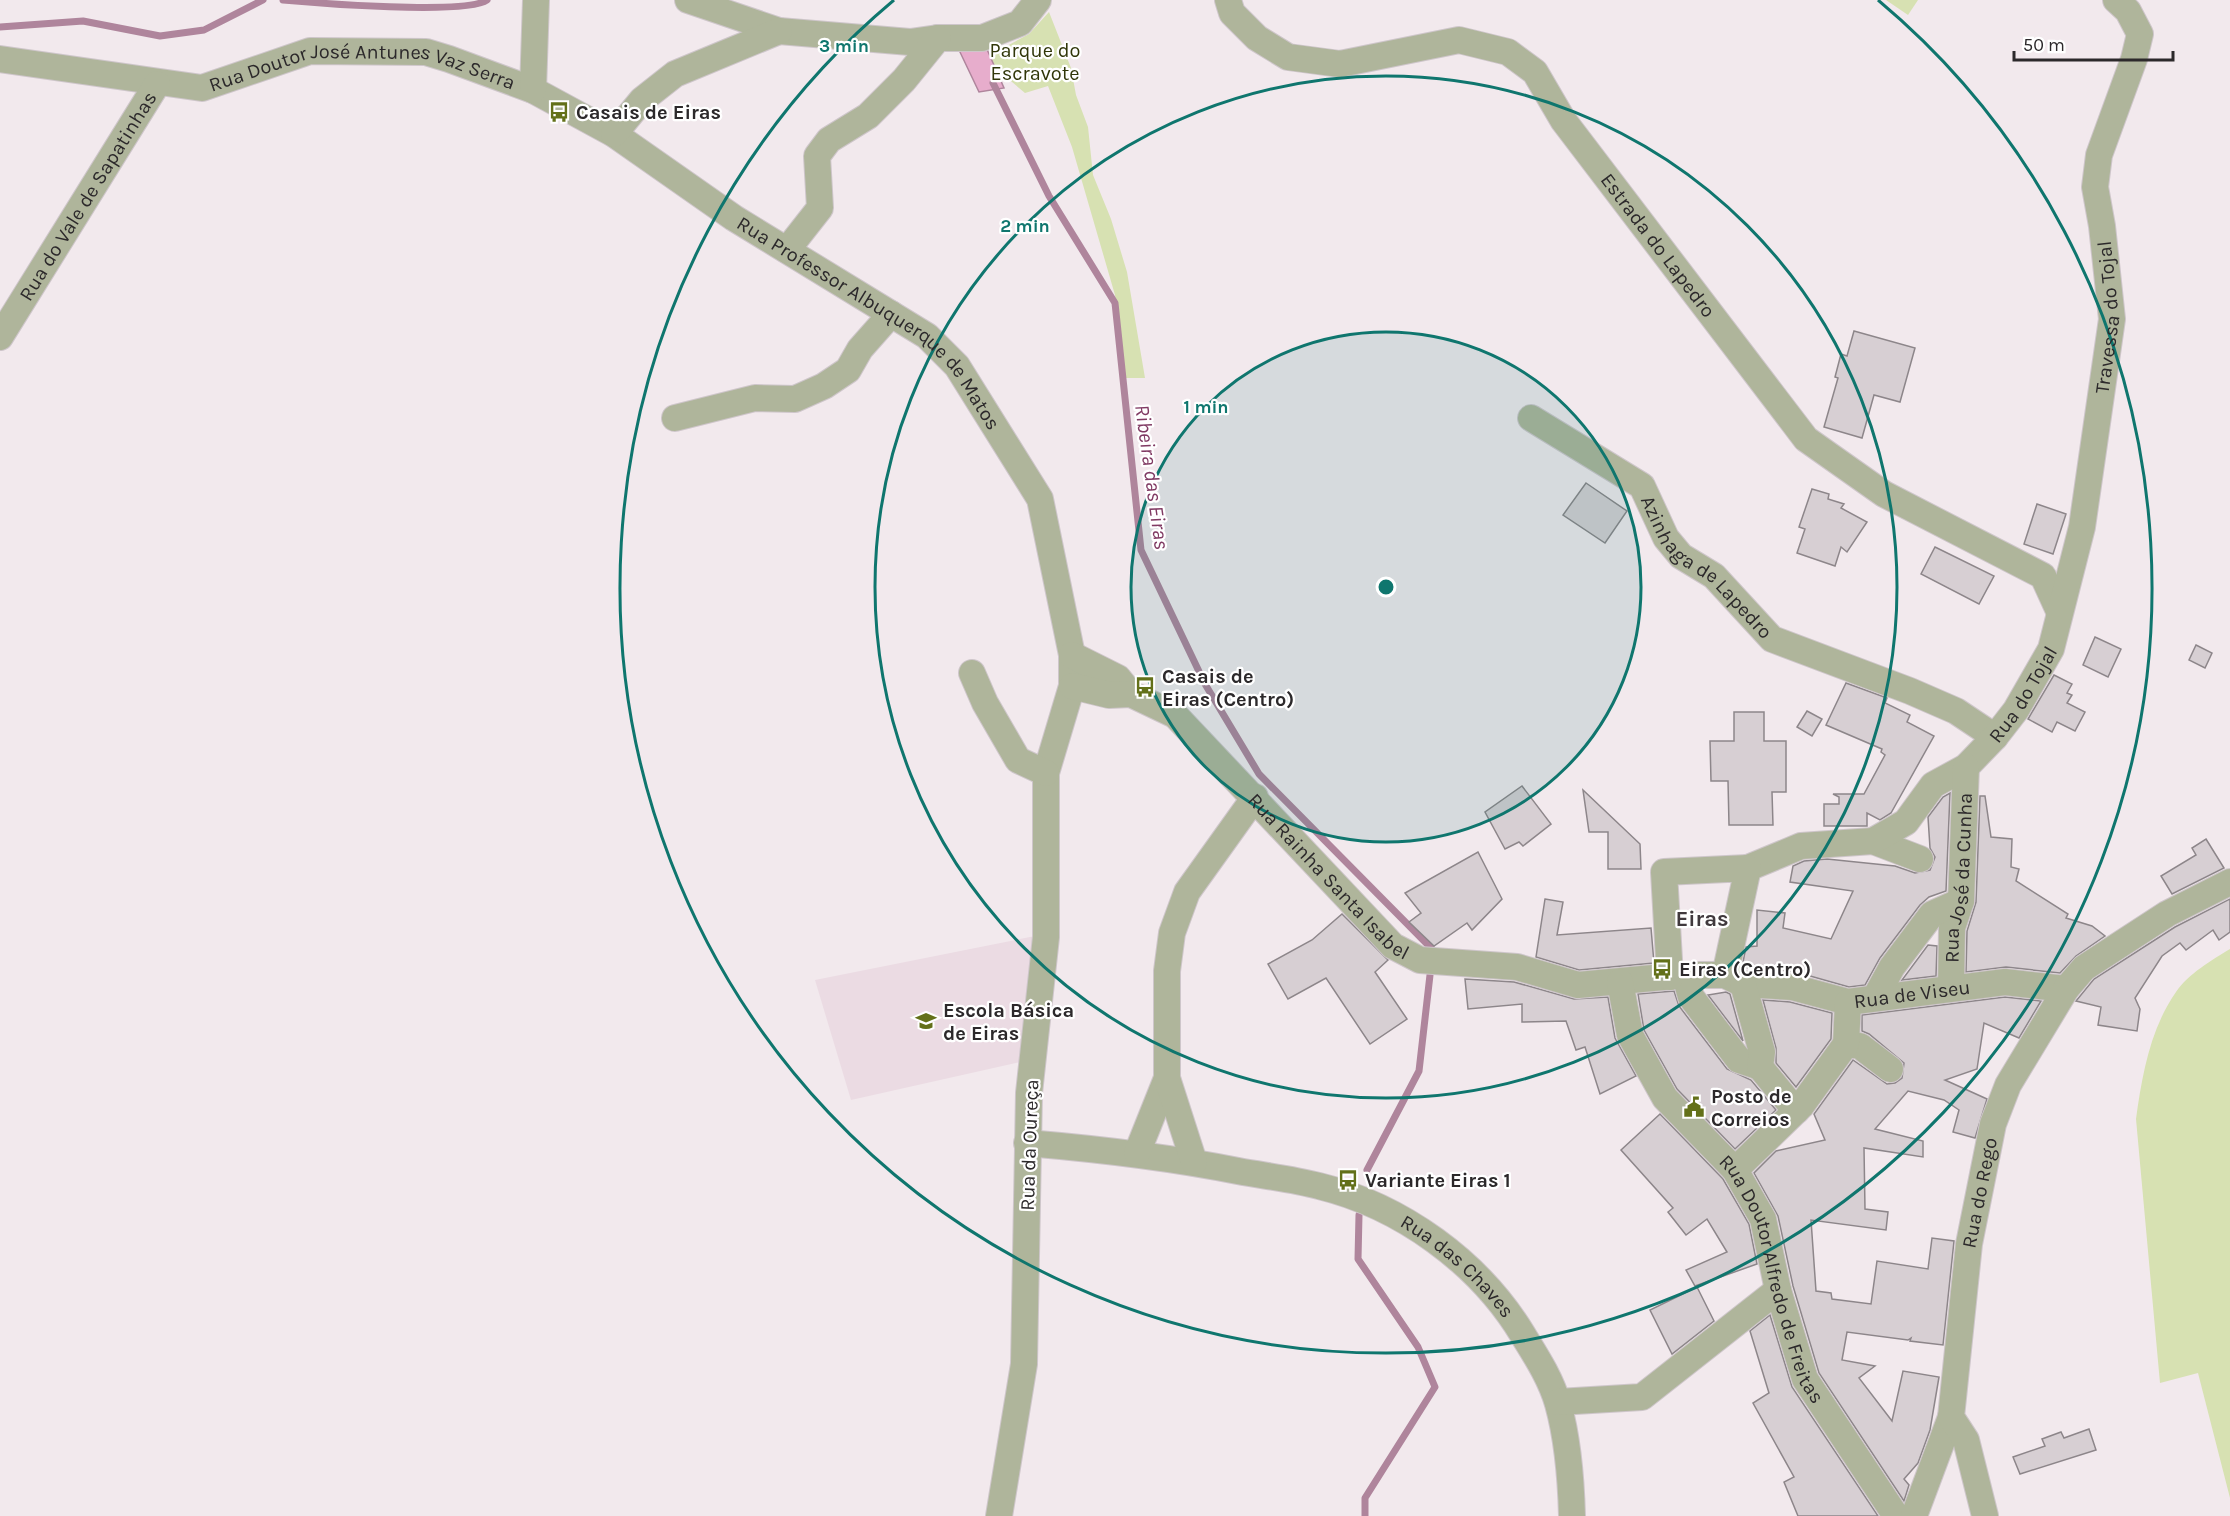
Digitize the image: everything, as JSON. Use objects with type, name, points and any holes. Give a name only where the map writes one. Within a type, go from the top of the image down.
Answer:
[{"type":"street","points":[[532,90],[536,0]]},
{"type":"street","points":[[688,0],[778,31],[910,42],[938,38],[982,38],[1020,23],[1038,0]]},
{"type":"street","name":"Estrada do Lapedro","points":[[1228,0],[1232,13],[1257,38],[1288,57],[1340,64],[1459,40],[1508,52],[1535,72],[1563,120],[1806,439],[1884,494],[2043,576],[2059,611]]},
{"type":"street","name":"Travessa do Tojal","points":[[2059,611],[2082,527],[2112,319],[2102,226],[2095,188],[2099,155],[2134,59],[2140,34],[2128,10],[2116,0]]},
{"type":"street","points":[[614,134],[642,100],[675,75],[778,31]]},
{"type":"street","points":[[787,250],[820,208],[817,156],[829,140],[868,116],[904,80],[938,38]]},
{"type":"street","name":"Rua Doutor José Antunes Vaz Serra","points":[[0,59],[157,84],[202,88],[310,51],[426,52],[532,90]]},
{"type":"street","name":"Rua do Vale de Sapatinhas","points":[[0,337],[157,84]]},
{"type":"street","name":"Rua Professor Albuquerque de Matos","points":[[532,90],[614,134],[734,218],[927,336],[957,366],[1040,499],[1072,655],[1072,686]]},
{"type":"street","points":[[675,418],[755,398],[795,399],[824,386],[848,370],[860,349],[891,314]]},
{"type":"street","name":"Azinhaga de Lapedro","points":[[1531,418],[1642,486],[1666,538],[1681,556],[1714,576],[1772,639],[1910,691],[1956,711],[1995,737]]},
{"type":"street","name":"Rua do Tojal","points":[[1873,841],[1906,822],[1933,785],[1966,767],[1995,737],[2016,710],[2051,649],[2059,611]]},
{"type":"street","points":[[1072,655],[1118,678],[1131,694]]},
{"type":"street","points":[[972,673],[985,703],[1018,760],[1046,773]]},
{"type":"street","points":[[1072,686],[1109,695],[1131,694]]},
{"type":"street","name":"Rua da Oureça","points":[[999,1516],[1024,1364],[1029,1093],[1046,937],[1046,773],[1072,686]]},
{"type":"street","name":"Rua Rainha Santa Isabel","points":[[1131,694],[1175,716],[1255,796],[1394,946],[1402,951],[1420,960],[1517,967],[1578,985],[1678,976]]},
{"type":"street","name":"Rua José da Cunha","points":[[1951,988],[1952,928],[1961,901],[1966,767]]},
{"type":"street","points":[[1194,1162],[1167,1078],[1167,971],[1172,933],[1187,892],[1255,796]]},
{"type":"street","points":[[1796,1111],[1760,1067],[1739,1060],[1691,997],[1678,976],[1664,872],[1748,868],[1801,846],[1873,841],[1920,859]]},
{"type":"street","points":[[1748,868],[1734,980],[1762,1052],[1760,1067]]},
{"type":"street","name":"Rua do Rego","points":[[1914,1516],[1951,1417],[1969,1244],[1993,1124],[2008,1085],[2028,1047],[2066,988],[2084,968],[2167,914],[2230,882]]},
{"type":"street","points":[[1875,998],[1892,967],[1917,937],[1932,914],[1961,901]]},
{"type":"street","name":"Rua de Viseu","points":[[1678,976],[1792,987],[1848,1002],[2005,982],[2066,988]]},
{"type":"street","name":"Rua Doutor Alfredo de Freitas","points":[[1620,982],[1630,1035],[1665,1098],[1736,1170],[1763,1219],[1778,1290],[1805,1379],[1896,1516]]},
{"type":"street","points":[[1736,1170],[1796,1111],[1846,1044],[1848,1002]]},
{"type":"street","points":[[1846,1044],[1860,1046],[1890,1069]]},
{"type":"street","points":[[1137,1153],[1167,1078]]},
{"type":"street","name":"Rua das Chaves","points":[[1027,1143],[1137,1153],[1320,1186],[1356,1198],[1407,1222],[1464,1262],[1509,1312],[1541,1364],[1558,1402],[1570,1473],[1572,1516]]},
{"type":"street","points":[[1558,1402],[1642,1397],[1778,1290]]},
{"type":"street","points":[[1951,1417],[1966,1440],[1985,1516]]},
{"type":"shaded area","points":[[986,47],[1004,88],[979,92],[959,50]]},
{"type":"shaded area","name":"Escola Básica de Eiras","points":[[1035,936],[1020,1062],[851,1100],[815,980]]},
{"type":"green space","points":[[1886,0],[1918,0],[1908,15]]},
{"type":"green space","name":"Parque do Escravote","points":[[1049,12],[1071,68],[1076,95],[1088,127],[1093,175],[1111,219],[1127,272],[1145,378],[1125,378],[1115,295],[1072,147],[1048,86],[1025,93],[987,61],[992,54],[1029,34]]},
{"type":"green space","points":[[2230,949],[2230,1498],[2198,1373],[2160,1383],[2136,1119],[2148,1053],[2167,1006],[2187,979]]},
{"type":"building","points":[[1854,331],[1915,348],[1900,402],[1874,395],[1862,438],[1824,427],[1838,378],[1835,377],[1841,354],[1847,356]]},
{"type":"building","points":[[1586,483],[1627,511],[1605,543],[1563,515]]},
{"type":"building","points":[[1812,489],[1829,494],[1828,499],[1844,504],[1841,508],[1867,522],[1847,552],[1841,547],[1835,566],[1797,553],[1805,529],[1799,527]]},
{"type":"building","points":[[2037,504],[2066,514],[2053,554],[2024,544]]},
{"type":"building","points":[[1935,547],[1994,576],[1979,604],[1921,574]]},
{"type":"building","points":[[2095,637],[2121,649],[2108,677],[2083,665]]},
{"type":"building","points":[[2196,645],[2212,653],[2205,668],[2189,660]]},
{"type":"building","points":[[2054,675],[2072,684],[2067,693],[2072,695],[2067,703],[2085,712],[2075,731],[2057,722],[2052,732],[2028,719]]},
{"type":"building","points":[[1846,683],[1887,698],[1885,703],[1910,715],[1907,722],[1934,736],[1891,813],[1880,820],[1867,813],[1867,826],[1824,826],[1824,804],[1839,804],[1839,797],[1833,794],[1864,794],[1885,755],[1881,752],[1882,749],[1826,725]]},
{"type":"building","points":[[1807,711],[1822,719],[1812,736],[1797,727]]},
{"type":"building","points":[[1734,712],[1764,712],[1764,741],[1786,741],[1786,792],[1772,792],[1773,825],[1729,825],[1728,781],[1711,781],[1710,741],[1734,741]]},
{"type":"building","points":[[1522,786],[1551,824],[1523,846],[1519,842],[1505,849],[1485,812]]},
{"type":"building","points":[[1583,790],[1640,844],[1641,869],[1608,869],[1608,832],[1589,832]]},
{"type":"building","points":[[1950,793],[1946,891],[1929,897],[1920,905],[1880,958],[1865,985],[1849,987],[1796,972],[1742,967],[1746,947],[1757,946],[1757,910],[1785,913],[1783,928],[1831,939],[1853,891],[1790,882],[1793,866],[1804,861],[1827,859],[1895,866],[1915,873],[1930,870],[1935,857],[1930,848],[1928,817],[1943,797]]},
{"type":"building","points":[[1980,796],[1985,796],[1991,837],[2012,839],[2011,867],[2019,869],[2016,881],[2068,914],[2066,918],[2092,926],[2105,936],[2076,956],[2060,973],[2006,967],[1966,972],[1967,931],[1976,902]]},
{"type":"building","points":[[2206,839],[2224,868],[2172,894],[2161,876],[2196,855],[2192,848]]},
{"type":"building","points":[[1478,852],[1502,899],[1472,930],[1467,923],[1434,946],[1409,922],[1421,913],[1405,893]]},
{"type":"building","points":[[1545,899],[1563,902],[1557,935],[1651,928],[1654,963],[1579,970],[1536,957]]},
{"type":"building","points":[[2230,899],[2230,932],[2219,940],[2213,930],[2186,950],[2180,943],[2162,956],[2135,998],[2140,1009],[2137,1031],[2098,1025],[2101,1007],[2076,1001],[2094,979],[2175,927]]},
{"type":"building","points":[[1342,914],[1388,960],[1375,972],[1407,1019],[1370,1044],[1326,978],[1288,999],[1268,964],[1312,940]]},
{"type":"building","points":[[1928,945],[1937,946],[1936,976],[1902,980]]},
{"type":"building","points":[[1465,979],[1514,982],[1574,999],[1608,997],[1615,1038],[1636,1076],[1600,1094],[1585,1047],[1576,1050],[1566,1021],[1522,1022],[1522,1004],[1468,1009]]},
{"type":"building","points":[[1674,991],[1679,1006],[1727,1069],[1751,1080],[1776,1110],[1735,1149],[1677,1089],[1644,1030],[1638,994]]},
{"type":"building","points":[[1726,992],[1730,994],[1743,1041],[1708,995]]},
{"type":"building","points":[[2005,997],[2041,1001],[2019,1038],[1984,1023],[1977,1069],[1945,1080],[1987,1099],[1975,1138],[1953,1132],[1959,1110],[1944,1100],[1908,1091],[1875,1129],[1923,1141],[1923,1157],[1864,1148],[1865,1209],[1888,1212],[1886,1230],[1811,1220],[1816,1291],[1831,1293],[1832,1299],[1871,1304],[1877,1261],[1928,1269],[1932,1238],[1954,1241],[1943,1345],[1910,1341],[1911,1338],[1908,1340],[1847,1332],[1842,1360],[1875,1366],[1859,1378],[1892,1421],[1903,1371],[1939,1377],[1930,1430],[1918,1463],[1904,1479],[1909,1485],[1904,1501],[1819,1373],[1793,1286],[1778,1216],[1754,1173],[1776,1151],[1825,1140],[1814,1114],[1853,1060],[1887,1084],[1895,1083],[1902,1078],[1904,1063],[1869,1034],[1862,1031],[1862,1015]]},
{"type":"building","points":[[1763,1000],[1790,1002],[1832,1013],[1831,1039],[1796,1087],[1776,1063],[1776,1048]]},
{"type":"building","points":[[1660,1114],[1723,1179],[1749,1224],[1757,1264],[1695,1286],[1686,1270],[1727,1252],[1707,1219],[1686,1235],[1668,1212],[1673,1208],[1621,1150]]},
{"type":"building","points":[[1697,1287],[1714,1321],[1672,1354],[1650,1310]]},
{"type":"building","points":[[1770,1315],[1792,1387],[1878,1516],[1798,1516],[1784,1482],[1794,1477],[1753,1403],[1769,1393],[1750,1331]]},
{"type":"building","points":[[2089,1429],[2096,1450],[2020,1474],[2013,1457],[2045,1446],[2042,1439],[2061,1432],[2064,1438]]},
{"type":"waterway","points":[[0,27],[83,21],[160,36],[204,30],[263,0]]},
{"type":"waterway","points":[[283,0],[422,7],[451,7],[487,0]]},
{"type":"waterway","name":"Ribeira das Eiras","points":[[993,83],[1049,196],[1115,303],[1141,550],[1205,684],[1259,774],[1432,949]]},
{"type":"waterway","name":"Ribeira das Eiras","points":[[1367,1170],[1419,1071],[1430,975]]},
{"type":"waterway","name":"Ribeira das Eiras","points":[[1359,1215],[1358,1259],[1418,1347],[1435,1387],[1365,1498],[1365,1516]]},
{"type":"place","name":"Casais de Eiras","points":[[559,112]]},
{"type":"place","name":"Casais de Eiras (Centro)","points":[[1145,687]]},
{"type":"place","name":"Eiras (Centro)","points":[[1662,969]]},
{"type":"place","name":"Escola Básica de Eiras","points":[[926,1021]]},
{"type":"place","name":"Posto de Correios","points":[[1694,1107]]},
{"type":"place","name":"Variante Eiras 1","points":[[1348,1180]]},
{"type":"district","name":"Eiras","points":[[1702,918]]}]
